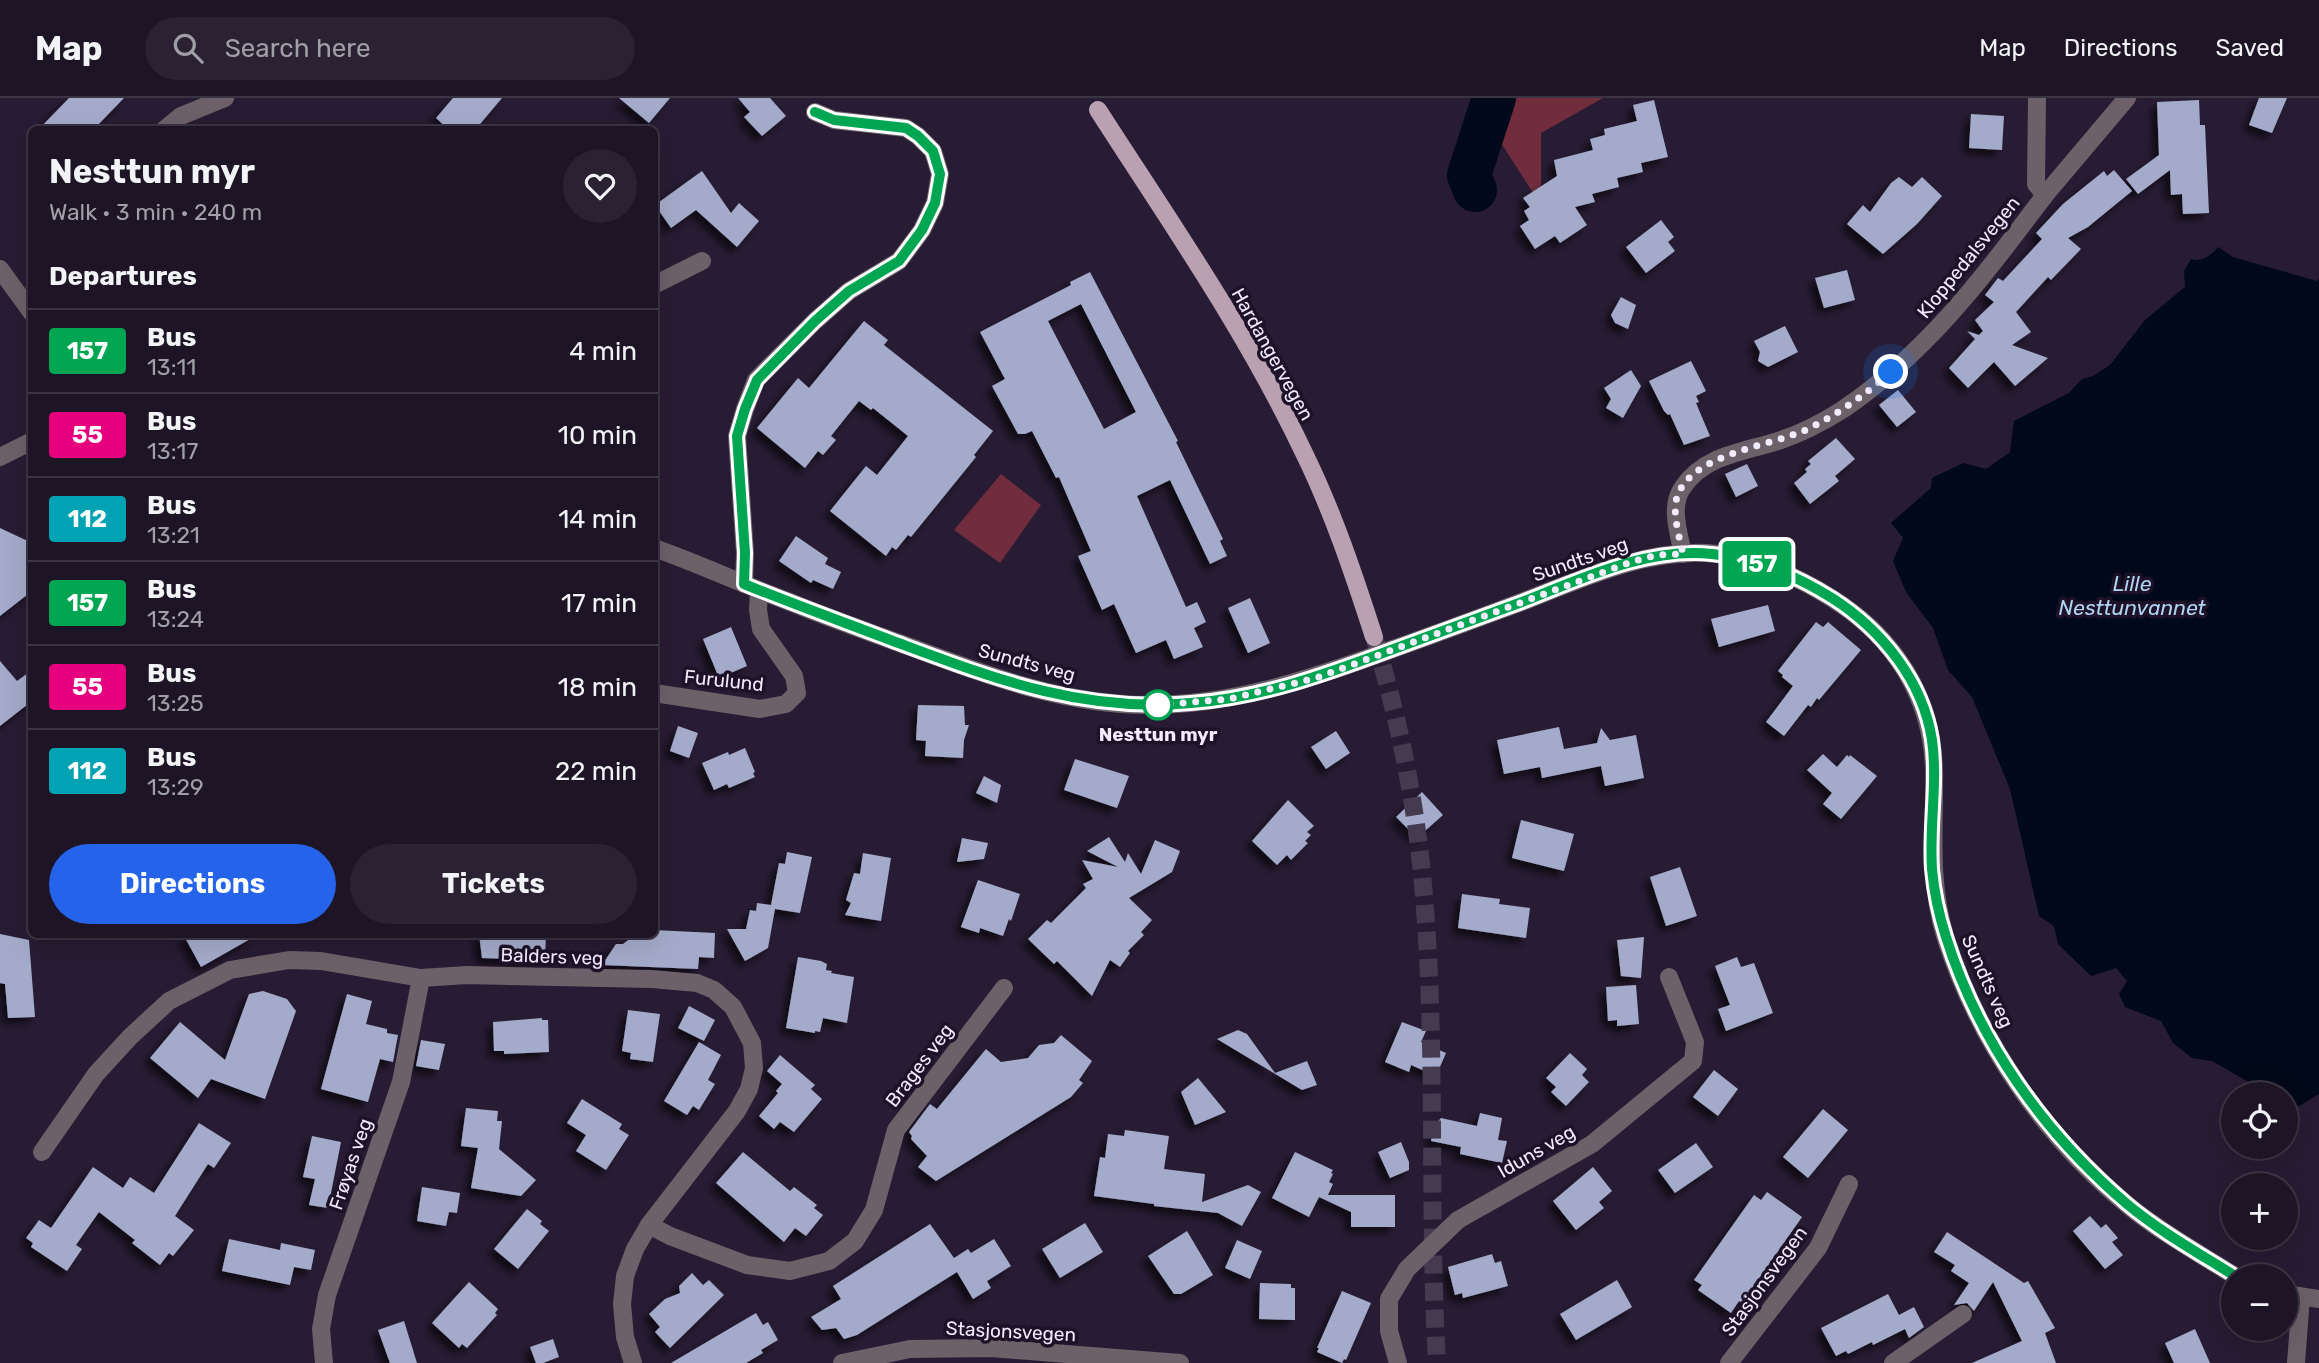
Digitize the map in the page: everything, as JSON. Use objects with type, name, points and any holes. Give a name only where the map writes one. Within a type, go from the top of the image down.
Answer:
[{"type":"main road","name":"Hardangervegen","points":[[1098,110],[1260,367],[1305,454],[1331,514],[1374,637]]},
{"type":"street","points":[[169,126],[181,116],[225,98]]},
{"type":"street","name":"Kloppedalsvegen","points":[[1683,554],[1676,502],[1682,487],[1697,472],[1714,460],[1780,441],[1840,411],[1876,385],[1940,328],[1969,295],[2045,195],[2036,184],[2037,98]]},
{"type":"street","points":[[2045,195],[2127,98]]},
{"type":"street","points":[[752,587],[745,553],[737,436],[757,380],[849,291],[899,261],[922,230],[935,203],[940,174],[933,151],[906,128],[834,120],[815,112]]},
{"type":"street","points":[[658,283],[702,261]]},
{"type":"street","points":[[0,269],[28,308]]},
{"type":"street","points":[[0,457],[28,443]]},
{"type":"street","name":"Sundts veg","points":[[658,550],[980,673],[1043,692],[1092,701],[1143,705],[1188,704],[1229,699],[1316,678],[1631,562],[1657,555],[1709,553],[1741,559],[1784,574],[1834,599],[1864,621],[1890,648],[1924,707],[1932,741],[1934,772],[1932,867],[1936,902],[1946,938],[1969,999],[2003,1064],[2042,1117],[2083,1163],[2131,1208],[2221,1267]]},
{"type":"street","name":"Furulund","points":[[658,694],[760,709],[786,704],[797,693],[794,676],[761,629],[752,587]]},
{"type":"street","name":"Balders veg","points":[[42,1152],[96,1074],[130,1037],[169,1001],[230,970],[289,960],[321,961],[421,978],[467,975],[652,979],[696,983],[714,989],[733,1007],[752,1044],[754,1068],[749,1089],[737,1111],[649,1225],[635,1249],[625,1276],[622,1304],[625,1336],[633,1363]]},
{"type":"street","name":"Iduns veg","points":[[1398,1363],[1389,1331],[1390,1299],[1406,1269],[1458,1220],[1592,1144],[1693,1061],[1695,1042],[1669,977]]},
{"type":"street","name":"Frøyas veg","points":[[324,1363],[321,1329],[327,1295],[401,1082],[421,978]]},
{"type":"street","name":"Brages veg","points":[[649,1225],[670,1236],[747,1265],[790,1271],[829,1261],[855,1241],[874,1210],[896,1130],[1004,988]]},
{"type":"street","name":"Stasjonsvegen","points":[[1729,1363],[1818,1248],[1849,1184]]},
{"type":"street","points":[[2296,1363],[2302,1297]]},
{"type":"street","points":[[1893,1363],[1963,1314]]},
{"type":"street","name":"Stasjonsvegen","points":[[851,1362],[910,1349],[991,1348],[1180,1363]]},
{"type":"shaded area","points":[[1472,98],[1603,98],[1541,133],[1541,205]]},
{"type":"shaded area","points":[[1001,474],[1041,505],[1000,563],[954,530]]},
{"type":"water","name":"Lille Nesttunvannet","points":[[2218,247],[2233,257],[2317,281],[2319,278],[2319,1094],[2299,1106],[2298,1082],[2248,1082],[2212,1061],[2192,1058],[2173,1043],[2161,1021],[2125,1007],[2119,994],[2127,981],[2116,968],[2091,976],[2058,944],[2054,926],[2039,916],[2010,789],[1972,697],[1948,670],[1933,628],[1906,592],[1893,561],[1903,538],[1891,523],[1931,488],[1932,478],[1963,463],[1986,469],[2010,452],[2014,421],[2069,393],[2082,379],[2093,376],[2110,365],[2145,320],[2185,287],[2184,271],[2191,259],[2199,260],[2213,253]]},
{"type":"building","points":[[69,98],[124,98],[97,126],[42,126]]},
{"type":"building","points":[[453,98],[502,98],[478,126],[445,126],[436,118]]},
{"type":"building","points":[[619,98],[670,98],[649,123]]},
{"type":"building","points":[[738,98],[770,98],[786,116],[762,136],[744,117],[750,112]]},
{"type":"building","points":[[2259,98],[2287,98],[2272,133],[2249,125]]},
{"type":"building","points":[[1654,100],[1668,157],[1641,163],[1643,172],[1617,178],[1619,187],[1592,194],[1595,202],[1575,207],[1587,225],[1560,243],[1555,236],[1535,249],[1520,226],[1529,220],[1524,211],[1530,207],[1523,198],[1557,176],[1554,160],[1593,150],[1590,139],[1605,135],[1604,129],[1637,121],[1633,105]]},
{"type":"building","points":[[2199,100],[2200,125],[2205,125],[2209,213],[2183,214],[2182,194],[2171,195],[2170,170],[2138,194],[2126,179],[2159,155],[2157,102]]},
{"type":"building","points":[[1971,114],[2004,116],[2002,150],[1969,148]]},
{"type":"building","points":[[2114,170],[2132,191],[2088,227],[2068,238],[2081,249],[2051,280],[2048,277],[2016,312],[2031,332],[2012,345],[2048,358],[2015,386],[1994,362],[1968,388],[1949,368],[1975,339],[1967,331],[1979,335],[1983,331],[1975,320],[1994,302],[1985,295],[1998,278],[2003,281],[2042,239],[2036,233],[2063,204],[2104,171],[2107,176]]},
{"type":"building","points":[[702,171],[731,213],[739,203],[759,221],[737,247],[696,210],[671,228],[658,209],[658,203]]},
{"type":"building","points":[[1899,177],[1912,187],[1922,177],[1942,196],[1917,224],[1883,254],[1847,224],[1863,205],[1870,212],[1891,183]]},
{"type":"building","points":[[1661,220],[1674,237],[1668,242],[1675,251],[1646,273],[1626,247]]},
{"type":"building","points":[[1847,270],[1855,300],[1824,308],[1815,278]]},
{"type":"building","points":[[1090,272],[1178,441],[1176,442],[1223,539],[1220,541],[1227,556],[1210,564],[1170,480],[1137,496],[1186,607],[1197,602],[1206,622],[1194,628],[1203,647],[1174,659],[1166,640],[1136,653],[1114,604],[1102,610],[1078,556],[1091,551],[1059,477],[1056,478],[1032,431],[1018,434],[992,386],[1005,379],[980,332],[1071,285],[1070,282]],"holes":[[[1081,304],[1136,412],[1104,429],[1048,321]]]},
{"type":"building","points":[[1621,297],[1636,305],[1628,329],[1615,323],[1611,315]]},
{"type":"building","points":[[864,321],[888,340],[884,345],[993,431],[974,455],[976,457],[911,537],[908,535],[896,550],[892,547],[886,556],[830,511],[866,466],[877,475],[908,436],[873,408],[871,410],[859,401],[831,436],[836,440],[823,455],[818,451],[805,468],[757,428],[798,378],[809,388]]},
{"type":"building","points":[[1785,326],[1798,352],[1768,367],[1758,361],[1760,352],[1754,341]]},
{"type":"building","points":[[1691,361],[1706,391],[1696,396],[1699,402],[1696,403],[1710,436],[1684,445],[1670,414],[1664,411],[1649,381]]},
{"type":"building","points":[[1631,370],[1641,386],[1623,418],[1606,408],[1611,399],[1604,388]]},
{"type":"building","points":[[1898,390],[1916,412],[1897,427],[1879,405]]},
{"type":"building","points":[[1836,438],[1855,459],[1835,476],[1839,481],[1810,504],[1794,483],[1807,472],[1805,469],[1811,464],[1808,461]]},
{"type":"building","points":[[1747,464],[1758,486],[1736,497],[1725,474]]},
{"type":"building","points":[[0,528],[28,541],[28,594],[0,616]]},
{"type":"building","points":[[796,536],[828,558],[825,564],[841,572],[833,589],[813,580],[811,583],[779,561]]},
{"type":"building","points":[[1250,598],[1270,643],[1248,653],[1228,608]]},
{"type":"building","points":[[1768,605],[1775,631],[1719,647],[1711,619]]},
{"type":"building","points":[[1816,622],[1823,627],[1828,622],[1861,650],[1819,700],[1817,698],[1811,707],[1808,705],[1784,736],[1766,722],[1793,686],[1778,671]]},
{"type":"building","points":[[731,627],[747,666],[719,678],[703,639]]},
{"type":"building","points":[[0,661],[17,681],[28,673],[28,704],[0,726]]},
{"type":"building","points":[[918,705],[964,706],[965,725],[969,725],[964,740],[963,758],[925,756],[926,741],[916,740]]},
{"type":"building","points":[[678,726],[698,733],[689,758],[670,751]]},
{"type":"building","points":[[1559,727],[1564,749],[1597,743],[1601,728],[1610,740],[1636,735],[1644,778],[1605,786],[1601,766],[1542,778],[1540,767],[1504,774],[1497,740]]},
{"type":"building","points":[[1336,731],[1350,753],[1326,769],[1311,747]]},
{"type":"building","points":[[745,748],[755,777],[729,788],[727,784],[714,790],[702,763]]},
{"type":"building","points":[[1823,754],[1837,767],[1850,755],[1877,776],[1841,819],[1823,804],[1832,793],[1807,770]]},
{"type":"building","points":[[1075,759],[1129,776],[1117,808],[1064,790]]},
{"type":"building","points":[[984,776],[1001,785],[997,803],[976,793]]},
{"type":"building","points":[[1422,792],[1443,815],[1417,838],[1396,817]]},
{"type":"building","points":[[1288,800],[1314,826],[1307,832],[1311,835],[1305,841],[1308,843],[1291,860],[1287,855],[1277,865],[1252,841]]},
{"type":"building","points":[[1521,820],[1574,834],[1564,871],[1512,858]]},
{"type":"building","points":[[1109,837],[1125,862],[1128,853],[1141,874],[1155,840],[1180,851],[1172,872],[1129,898],[1152,920],[1141,932],[1144,935],[1128,951],[1130,953],[1120,967],[1110,960],[1092,996],[1057,961],[1054,964],[1028,939],[1047,920],[1051,923],[1086,888],[1083,884],[1093,879],[1082,860],[1118,867],[1087,851]]},
{"type":"building","points":[[962,838],[988,843],[984,859],[957,862]]},
{"type":"building","points":[[787,852],[812,857],[800,913],[775,909],[768,948],[745,961],[727,929],[746,929],[750,910],[756,911],[757,903],[771,905],[779,863],[785,864]]},
{"type":"building","points":[[863,853],[891,858],[881,921],[845,915],[851,903],[846,900],[854,873],[860,874]]},
{"type":"building","points":[[1680,867],[1697,916],[1666,926],[1650,877]]},
{"type":"building","points":[[978,880],[1020,894],[1003,936],[980,928],[979,933],[961,927]]},
{"type":"building","points":[[1462,894],[1500,899],[1499,904],[1530,908],[1526,938],[1458,928]]},
{"type":"building","points":[[658,930],[715,933],[714,958],[699,957],[698,969],[602,965],[616,944],[623,944],[631,938],[658,938]]},
{"type":"building","points":[[0,934],[29,940],[35,1017],[8,1018],[5,984],[0,983]]},
{"type":"building","points":[[1644,937],[1641,978],[1621,976],[1617,940]]},
{"type":"building","points":[[185,938],[252,938],[201,967]]},
{"type":"building","points":[[480,938],[546,938],[545,960],[482,958]]},
{"type":"building","points":[[798,957],[821,961],[827,964],[826,970],[832,971],[831,973],[854,977],[847,1023],[823,1018],[820,1032],[815,1033],[786,1028]]},
{"type":"building","points":[[1737,957],[1741,967],[1754,963],[1773,1013],[1726,1031],[1718,1009],[1730,1005],[1715,966]]},
{"type":"building","points":[[1636,985],[1639,1024],[1617,1026],[1617,1020],[1608,1021],[1606,987]]},
{"type":"building","points":[[263,991],[287,999],[296,1011],[265,1099],[211,1079],[198,1098],[150,1058],[180,1022],[225,1060],[249,994]]},
{"type":"building","points":[[347,994],[372,1001],[366,1024],[398,1035],[393,1062],[380,1059],[368,1102],[321,1089]]},
{"type":"building","points":[[689,1006],[715,1020],[704,1041],[678,1028]]},
{"type":"building","points":[[628,1010],[660,1014],[653,1062],[630,1059],[631,1053],[622,1051]]},
{"type":"building","points":[[542,1018],[548,1020],[549,1052],[504,1054],[504,1051],[494,1051],[493,1022]]},
{"type":"building","points":[[1402,1022],[1426,1031],[1421,1042],[1446,1053],[1436,1076],[1411,1065],[1409,1072],[1385,1062]]},
{"type":"building","points":[[1238,1030],[1247,1034],[1275,1073],[1307,1061],[1317,1085],[1302,1090],[1217,1039]]},
{"type":"building","points":[[1061,1035],[1092,1061],[1079,1080],[1083,1083],[1071,1097],[936,1181],[918,1167],[927,1156],[911,1139],[909,1132],[930,1104],[937,1109],[986,1049],[1001,1062],[1028,1058],[1039,1045],[1054,1043]]},
{"type":"building","points":[[421,1040],[445,1044],[439,1070],[416,1066]]},
{"type":"building","points":[[699,1042],[721,1055],[708,1080],[715,1084],[699,1110],[693,1106],[687,1115],[664,1101]]},
{"type":"building","points":[[1570,1053],[1587,1069],[1582,1075],[1589,1082],[1566,1106],[1551,1092],[1556,1087],[1546,1078]]},
{"type":"building","points":[[780,1055],[815,1085],[811,1089],[822,1099],[794,1132],[780,1122],[774,1129],[759,1116],[782,1084],[767,1071]]},
{"type":"building","points":[[1714,1070],[1738,1089],[1718,1116],[1693,1097]]},
{"type":"building","points":[[1198,1078],[1226,1112],[1195,1125],[1181,1092]]},
{"type":"building","points":[[582,1099],[622,1124],[619,1129],[629,1135],[606,1170],[576,1151],[586,1135],[567,1123]]},
{"type":"building","points":[[466,1108],[498,1111],[497,1121],[502,1121],[499,1149],[536,1180],[521,1196],[471,1188],[478,1148],[461,1146]]},
{"type":"building","points":[[1823,1109],[1848,1130],[1808,1178],[1783,1157]]},
{"type":"building","points":[[1480,1113],[1502,1118],[1498,1140],[1507,1141],[1502,1163],[1460,1154],[1461,1147],[1431,1141],[1434,1126],[1441,1118],[1477,1126]]},
{"type":"building","points":[[199,1123],[231,1143],[214,1168],[208,1164],[175,1216],[194,1230],[173,1256],[169,1253],[160,1265],[132,1243],[135,1240],[99,1212],[76,1245],[82,1249],[67,1271],[31,1247],[33,1243],[26,1238],[39,1220],[51,1228],[93,1167],[123,1188],[130,1177],[154,1193]]},
{"type":"building","points":[[1125,1130],[1169,1136],[1164,1169],[1205,1174],[1202,1202],[1248,1185],[1261,1192],[1242,1226],[1218,1213],[1094,1196],[1100,1157],[1105,1158],[1108,1134],[1124,1136]]},
{"type":"building","points":[[312,1136],[341,1142],[328,1208],[309,1205],[315,1179],[303,1177]]},
{"type":"building","points":[[1401,1142],[1409,1162],[1409,1170],[1390,1178],[1378,1152]]},
{"type":"building","points":[[1696,1143],[1713,1167],[1675,1193],[1658,1170]]},
{"type":"building","points":[[743,1152],[790,1191],[794,1187],[817,1205],[814,1208],[823,1215],[806,1236],[795,1228],[784,1242],[716,1183]]},
{"type":"building","points":[[1295,1152],[1333,1170],[1329,1182],[1333,1184],[1328,1195],[1395,1195],[1395,1227],[1351,1227],[1351,1212],[1319,1197],[1309,1217],[1272,1198]]},
{"type":"building","points":[[1593,1167],[1612,1191],[1599,1202],[1604,1208],[1576,1230],[1553,1201]]},
{"type":"building","points":[[422,1187],[460,1193],[457,1213],[449,1212],[446,1226],[417,1221]]},
{"type":"building","points":[[1767,1192],[1802,1217],[1742,1303],[1739,1301],[1731,1313],[1698,1290],[1702,1285],[1694,1280],[1754,1195],[1761,1200]]},
{"type":"building","points":[[527,1209],[542,1221],[540,1224],[549,1231],[518,1269],[494,1249]]},
{"type":"building","points":[[2090,1216],[2101,1228],[2106,1224],[2118,1238],[2112,1242],[2123,1255],[2105,1269],[2073,1231]]},
{"type":"building","points":[[1085,1223],[1103,1252],[1060,1278],[1042,1249]]},
{"type":"building","points":[[930,1224],[954,1258],[968,1249],[971,1253],[994,1239],[1011,1266],[987,1281],[991,1288],[973,1299],[957,1272],[857,1335],[844,1339],[836,1328],[822,1330],[811,1317],[841,1299],[833,1286]]},
{"type":"building","points":[[1187,1231],[1213,1275],[1181,1294],[1174,1294],[1148,1256]]},
{"type":"building","points":[[1947,1232],[2024,1283],[2028,1281],[2055,1328],[2045,1333],[2056,1363],[1972,1363],[2022,1341],[1993,1282],[1974,1311],[1967,1303],[1954,1305],[1969,1283],[1951,1271],[1955,1265],[1934,1252]]},
{"type":"building","points":[[229,1239],[280,1250],[281,1243],[315,1250],[311,1270],[294,1267],[290,1285],[222,1271]]},
{"type":"building","points":[[1237,1240],[1262,1251],[1250,1279],[1225,1268]]},
{"type":"building","points":[[1492,1254],[1495,1263],[1501,1261],[1508,1286],[1463,1298],[1462,1293],[1455,1295],[1448,1267]]},
{"type":"building","points":[[692,1273],[703,1285],[709,1280],[724,1295],[670,1348],[655,1332],[660,1327],[649,1314],[665,1299],[680,1293],[679,1286]]},
{"type":"building","points":[[1617,1280],[1632,1307],[1576,1340],[1560,1314]]},
{"type":"building","points":[[469,1282],[498,1309],[495,1313],[497,1315],[467,1348],[462,1344],[459,1348],[432,1323]]},
{"type":"building","points":[[1260,1283],[1291,1284],[1291,1288],[1295,1288],[1295,1320],[1259,1319]]},
{"type":"building","points":[[1342,1291],[1371,1303],[1346,1360],[1342,1363],[1317,1352],[1317,1348]]},
{"type":"building","points":[[1888,1294],[1899,1315],[1914,1307],[1924,1327],[1909,1338],[1905,1329],[1873,1345],[1872,1342],[1848,1354],[1846,1351],[1836,1356],[1821,1328]]},
{"type":"building","points":[[756,1313],[763,1325],[768,1322],[778,1340],[746,1363],[671,1363]]},
{"type":"building","points":[[404,1321],[417,1363],[390,1363],[378,1330]]},
{"type":"building","points":[[2195,1329],[2210,1363],[2174,1363],[2165,1343]]},
{"type":"building","points":[[553,1339],[559,1357],[536,1363],[530,1347]]},
{"type":"waterway","points":[[1475,190],[1469,175],[1494,98]]},
{"type":"tunnel","points":[[1375,640],[1406,766],[1424,896],[1430,1012],[1437,1363]]},
{"type":"bus line","name":"157","points":[[815,112],[834,120],[906,128],[933,151],[940,174],[935,203],[922,230],[899,261],[849,291],[757,380],[737,436],[745,553],[744,584],[1001,680],[1043,692],[1092,701],[1143,705],[1188,704],[1229,699],[1316,678],[1568,584],[1657,555],[1709,553],[1741,559],[1773,568],[1808,584],[1864,621],[1890,648],[1924,707],[1932,741],[1934,772],[1932,867],[1936,902],[1946,938],[1969,999],[2003,1064],[2042,1117],[2083,1163],[2131,1208],[2221,1267]]},
{"type":"place","name":"Nesttun myr","points":[[1158,705]]},
{"type":"route","points":[[1158,705],[1229,699],[1316,678],[1631,562],[1657,555],[1683,554],[1676,502],[1682,487],[1697,472],[1714,460],[1780,441],[1810,428],[1840,411],[1891,372]]}]
